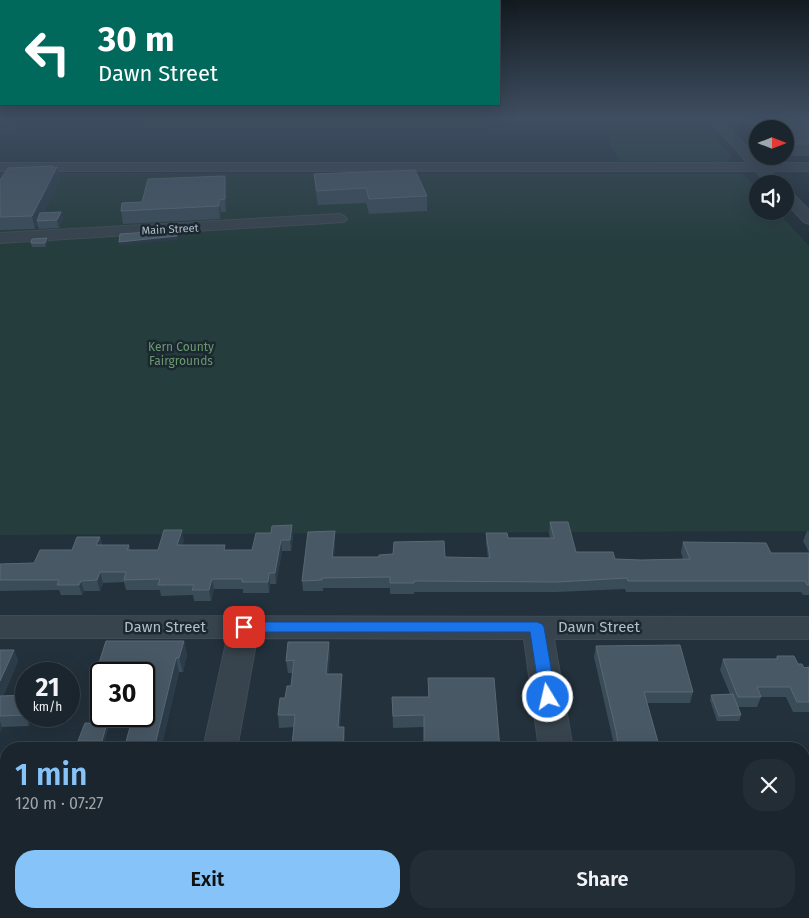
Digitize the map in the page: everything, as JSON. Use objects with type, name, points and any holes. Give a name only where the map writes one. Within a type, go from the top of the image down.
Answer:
[{"type":"street","points":[[754,161],[768,175]]},
{"type":"street","points":[[0,167],[809,167]]},
{"type":"street","points":[[794,203],[809,219]]},
{"type":"street","name":"Main Street","points":[[0,238],[339,219]]},
{"type":"street","name":"Dawn Street","points":[[0,627],[809,628]]},
{"type":"street","points":[[221,742],[244,627]]},
{"type":"street","points":[[537,627],[555,742]]},
{"type":"green space","points":[[619,161],[727,161],[726,162]]},
{"type":"green space","name":"Kern County Fairgrounds","points":[[0,173],[744,174],[749,180],[749,220],[785,220],[809,246],[809,531],[0,535]]},
{"type":"building","points":[[53,166],[52,168],[57,167],[32,216],[0,217],[0,180],[8,168]]},
{"type":"building","points":[[415,170],[427,196],[369,199],[366,188],[317,191],[314,174]]},
{"type":"building","points":[[225,176],[225,199],[219,200],[219,206],[121,211],[122,203],[142,202],[148,179]]},
{"type":"building","points":[[61,212],[57,220],[37,221],[40,213]]},
{"type":"building","points":[[179,230],[177,236],[119,242],[120,234]]},
{"type":"building","points":[[47,238],[45,243],[31,243],[32,239]]},
{"type":"building","points":[[550,522],[568,522],[576,552],[613,552],[615,559],[690,559],[683,542],[766,543],[771,553],[809,553],[809,585],[805,581],[628,581],[627,578],[558,582],[414,581],[414,583],[390,583],[390,577],[322,578],[322,580],[302,581],[308,532],[335,531],[332,557],[379,557],[379,555],[393,554],[394,542],[444,541],[445,557],[490,558],[486,533],[507,533],[508,538],[554,538]]},
{"type":"building","points":[[292,525],[290,540],[281,540],[275,573],[269,573],[268,582],[242,582],[242,579],[212,579],[209,590],[192,590],[194,585],[158,585],[160,579],[124,580],[126,572],[100,572],[97,580],[81,581],[79,585],[57,585],[59,580],[0,580],[0,564],[34,563],[40,550],[72,550],[77,537],[100,537],[96,545],[129,545],[127,550],[158,550],[164,530],[182,530],[177,545],[225,545],[224,550],[252,550],[256,533],[271,533],[272,526]]},
{"type":"building","points":[[106,641],[184,641],[179,658],[176,658],[156,742],[126,742],[130,727],[155,727],[155,662],[99,662]]},
{"type":"building","points":[[288,642],[329,642],[326,674],[342,674],[338,727],[344,727],[343,742],[292,742],[295,715],[278,715],[280,698],[285,698],[287,686],[291,686],[294,660],[286,661]]},
{"type":"building","points":[[680,645],[693,692],[644,692],[658,742],[618,742],[596,646]]},
{"type":"building","points":[[0,650],[14,650],[0,681]]},
{"type":"building","points":[[777,656],[794,656],[798,664],[802,664],[804,668],[809,667],[809,702],[797,702],[790,687],[757,687],[761,697],[738,697],[723,659],[778,659]]},
{"type":"building","points":[[428,678],[494,678],[499,742],[424,742],[424,715],[393,716],[392,697],[429,697]]},
{"type":"building","points":[[733,694],[741,715],[719,716],[711,695]]},
{"type":"building","points":[[15,695],[15,715],[0,716],[0,696]]},
{"type":"building","points":[[85,723],[90,723],[90,727],[106,727],[102,741],[78,741]]},
{"type":"route","points":[[244,627],[537,627],[548,697]]}]
